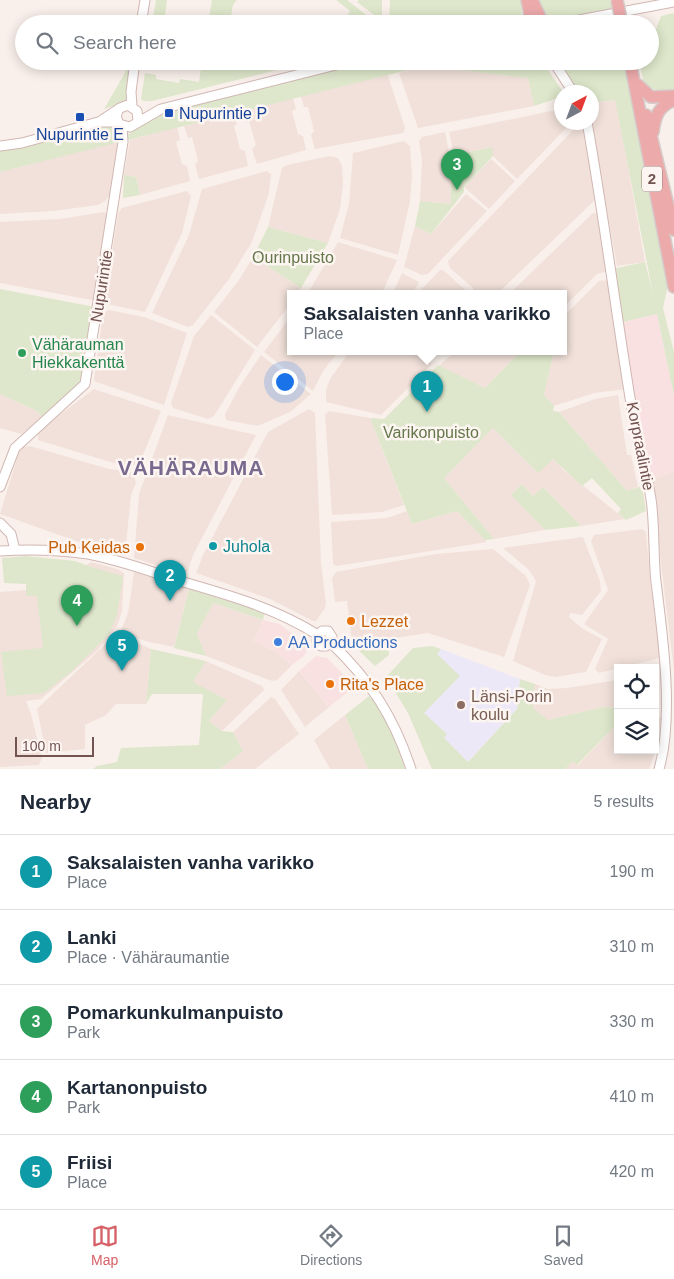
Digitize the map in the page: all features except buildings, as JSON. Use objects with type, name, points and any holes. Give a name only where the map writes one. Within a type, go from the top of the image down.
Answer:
[{"type":"highway","points":[[527,0],[529,15]]},
{"type":"highway","points":[[532,0],[541,15]]},
{"type":"highway","points":[[617,0],[620,15]]},
{"type":"highway","name":"2","points":[[632,70],[652,136],[674,230]]},
{"type":"highway","name":"2","points":[[632,70],[674,287]]},
{"type":"highway","points":[[638,85],[651,97],[674,98]]},
{"type":"highway","points":[[652,136],[657,113],[674,98]]},
{"type":"street","points":[[142,15],[145,0]]},
{"type":"street","points":[[611,15],[674,2]]},
{"type":"street","points":[[127,124],[134,70]]},
{"type":"street","points":[[98,122],[127,124],[157,110],[316,70]]},
{"type":"street","points":[[558,70],[569,85]]},
{"type":"street","points":[[127,124],[128,108]]},
{"type":"street","points":[[0,146],[22,143],[98,122],[128,108],[157,110]]},
{"type":"street","name":"Nupurintie","points":[[0,487],[15,448],[85,384],[127,124]]},
{"type":"street","name":"Korpraalintie","points":[[588,130],[613,274],[634,421],[651,499],[654,569],[666,645],[670,692],[668,750],[659,769]]},
{"type":"street","points":[[0,523],[11,534],[15,550]]},
{"type":"street","points":[[0,551],[15,550],[88,554],[256,604],[302,625],[318,635],[322,631],[328,631],[332,637],[331,643],[363,675],[385,707],[411,769]]},
{"type":"shaded area","points":[[410,70],[459,70],[528,78],[534,106],[418,128],[399,73]]},
{"type":"shaded area","points":[[387,73],[405,128],[403,133],[315,149],[311,135],[314,131],[308,107],[304,107],[301,96]]},
{"type":"shaded area","points":[[293,98],[296,109],[292,111],[298,134],[303,136],[306,150],[257,164],[252,149],[256,145],[249,121],[246,122],[243,111]]},
{"type":"shaded area","points":[[616,100],[645,262],[617,266],[592,130],[599,130],[599,102]]},
{"type":"shaded area","points":[[554,110],[554,130],[564,130],[517,179],[493,156],[491,147],[454,155],[449,132]]},
{"type":"shaded area","points":[[234,113],[237,124],[234,126],[240,149],[245,151],[248,166],[199,179],[195,165],[198,161],[192,137],[188,138],[184,126]]},
{"type":"shaded area","points":[[177,127],[180,140],[176,142],[182,164],[187,166],[190,181],[140,195],[136,177],[124,175],[130,140]]},
{"type":"shaded area","points":[[573,130],[583,130],[596,199],[501,290],[474,290],[450,268],[448,261]]},
{"type":"shaded area","points":[[445,132],[450,156],[451,204],[420,201],[422,161],[419,141],[422,137]]},
{"type":"shaded area","points":[[404,141],[410,146],[412,176],[410,201],[398,255],[340,238],[349,204],[353,153]]},
{"type":"shaded area","points":[[118,142],[110,195],[105,201],[98,205],[53,211],[0,214],[0,172]]},
{"type":"shaded area","points":[[330,156],[338,158],[342,166],[343,184],[340,209],[328,243],[268,227],[282,168],[287,165]]},
{"type":"shaded area","points":[[491,159],[515,181],[489,209],[464,187]]},
{"type":"shaded area","points":[[267,171],[271,174],[269,193],[252,242],[229,279],[193,325],[188,327],[152,313],[189,235],[202,189]]},
{"type":"shaded area","points":[[187,191],[191,196],[182,233],[145,312],[107,304],[105,300],[118,213],[122,208]]},
{"type":"shaded area","points":[[466,194],[487,211],[428,274],[422,275],[404,267],[415,226],[431,234]]},
{"type":"shaded area","points":[[104,212],[108,215],[95,298],[92,300],[0,283],[0,222],[60,219]]},
{"type":"shaded area","points":[[593,213],[599,214],[608,271],[597,274],[567,304],[567,290],[513,290]]},
{"type":"shaded area","points":[[338,242],[397,260],[383,290],[310,290]]},
{"type":"shaded area","points":[[253,257],[301,288],[300,290],[287,290],[287,308],[257,347],[214,312],[239,280]]},
{"type":"shaded area","points":[[440,270],[443,270],[466,290],[421,290]]},
{"type":"shaded area","points":[[402,273],[419,282],[415,290],[394,290]]},
{"type":"shaded area","points":[[610,280],[626,389],[594,393],[554,406],[544,395],[553,355],[567,355],[567,313],[599,281]]},
{"type":"shaded area","points":[[109,310],[144,317],[187,333],[164,405],[94,381],[103,313]]},
{"type":"shaded area","points":[[657,314],[674,396],[674,471],[651,480],[642,443],[623,322]]},
{"type":"shaded area","points":[[211,315],[255,350],[214,416],[208,419],[173,408],[171,403],[194,336]]},
{"type":"shaded area","points":[[287,321],[287,355],[336,355],[323,371],[313,391],[264,352]]},
{"type":"shaded area","points":[[261,355],[311,394],[290,412],[258,426],[226,420],[225,414],[240,386]]},
{"type":"shaded area","points":[[347,355],[424,355],[432,364],[381,415],[326,402],[326,390],[330,379]]},
{"type":"shaded area","points":[[451,355],[517,355],[485,388],[439,366]]},
{"type":"shaded area","points":[[94,389],[161,411],[139,465],[120,465],[38,440],[38,434],[49,423]]},
{"type":"shaded area","points":[[0,394],[37,411],[42,417],[21,434],[0,428]]},
{"type":"shaded area","points":[[618,395],[627,455],[631,455],[638,487],[627,491],[559,412],[595,399]]},
{"type":"shaded area","points":[[309,409],[315,413],[321,563],[326,603],[325,608],[316,621],[270,599],[196,573],[203,555],[268,432]]},
{"type":"shaded area","points":[[329,411],[370,418],[404,505],[382,512],[332,515],[325,415]]},
{"type":"shaded area","points":[[168,415],[256,435],[193,555],[188,571],[183,574],[134,558],[139,494]]},
{"type":"shaded area","points":[[493,428],[537,472],[553,459],[566,472],[625,519],[581,526],[543,487],[533,496],[522,484],[511,495],[545,530],[494,539],[444,478]]},
{"type":"shaded area","points":[[30,446],[109,469],[133,472],[136,483],[131,495],[125,554],[93,547],[0,514],[19,452],[23,447]]},
{"type":"shaded area","points":[[674,471],[674,671],[651,480]]},
{"type":"shaded area","points":[[407,511],[412,524],[457,511],[487,542],[337,566],[333,564],[331,522],[387,518]]},
{"type":"shaded area","points":[[642,529],[646,532],[651,589],[659,633],[660,658],[636,664],[614,664],[614,669],[599,673],[595,669],[608,639],[584,624],[608,590],[591,541],[594,535]]},
{"type":"shaded area","points":[[583,537],[600,581],[601,591],[582,615],[570,613],[569,617],[583,629],[602,639],[586,672],[555,677],[545,675],[513,661],[536,581],[529,570],[503,548]]},
{"type":"shaded area","points":[[493,549],[526,576],[530,585],[504,657],[428,633],[357,644],[352,642],[347,601],[335,602],[332,578],[336,572],[436,554]]},
{"type":"shaded area","points":[[91,562],[117,569],[124,573],[122,611],[117,626],[97,651],[41,699],[26,701],[42,758],[39,765],[0,767],[0,592],[27,590],[64,581]]},
{"type":"shaded area","points":[[134,572],[189,589],[174,647],[120,633],[128,613]]},
{"type":"shaded area","points":[[213,603],[263,620],[254,641],[276,652],[292,665],[277,680],[272,681],[206,656],[197,634]]},
{"type":"shaded area","points":[[263,620],[280,624],[308,647],[305,655],[292,665],[276,652],[254,641]]},
{"type":"shaded area","points":[[116,634],[151,649],[146,704],[116,704],[106,715],[85,725],[85,749],[46,753],[37,709]]},
{"type":"shaded area","name":"Länsi-Porin koulu","points":[[441,649],[520,679],[517,709],[461,769],[401,692]]},
{"type":"shaded area","points":[[316,656],[327,658],[355,686],[329,707],[299,671]]},
{"type":"shaded area","points":[[206,661],[262,686],[264,690],[222,731],[209,721],[227,700],[192,682]]},
{"type":"shaded area","points":[[299,671],[329,707],[305,727],[281,690]]},
{"type":"shaded area","points":[[614,681],[614,708],[602,707],[548,720],[532,708],[535,684],[548,689]]},
{"type":"shaded area","points":[[271,697],[275,699],[299,734],[255,769],[220,769],[243,751],[233,732]]},
{"type":"shaded area","points":[[345,715],[368,769],[330,769],[314,740]]},
{"type":"shaded area","points":[[659,717],[661,717],[659,742]]},
{"type":"shaded area","points":[[614,727],[614,754],[655,754],[649,769],[565,769],[573,761],[578,765]]},
{"type":"green space","points":[[156,0],[167,0],[165,15],[154,15]]},
{"type":"green space","points":[[212,0],[237,0],[233,5],[231,15],[210,15]]},
{"type":"green space","points":[[336,0],[347,0],[366,15],[348,15],[350,11]]},
{"type":"green space","points":[[359,0],[382,0],[382,15],[374,15],[357,2]]},
{"type":"green space","points":[[390,0],[521,0],[522,15],[389,15]]},
{"type":"green space","points":[[535,0],[613,0],[615,10],[584,15],[543,15]]},
{"type":"green space","points":[[674,13],[674,89],[655,89],[644,84],[641,70],[659,70],[659,22],[661,16]]},
{"type":"green space","points":[[131,70],[126,102],[104,109],[126,71]]},
{"type":"green space","points":[[201,70],[277,70],[152,101],[143,101],[141,99],[145,73],[156,75],[156,79],[179,83],[180,79],[199,82]]},
{"type":"green space","points":[[320,70],[408,70],[0,172],[0,145],[112,123],[129,134],[161,109]]},
{"type":"green space","points":[[459,70],[548,70],[558,85],[554,85],[554,99],[534,106],[528,78]]},
{"type":"green space","points":[[559,70],[627,70],[631,98],[668,285],[663,308],[674,352],[674,396],[657,314],[623,322],[612,269],[645,262],[653,294],[615,100],[599,102],[599,85],[568,85]]},
{"type":"green space","points":[[492,147],[493,156],[464,187],[464,192],[431,234],[415,226],[420,201],[451,204],[450,156]]},
{"type":"green space","points":[[124,175],[136,177],[140,195],[123,198]]},
{"type":"green space","name":"Ourinpuisto","points":[[268,227],[328,243],[301,288],[253,257]]},
{"type":"green space","points":[[0,289],[90,306],[94,310],[83,378],[75,390],[42,417],[37,411],[0,394]]},
{"type":"green space","name":"Varikonpuisto","points":[[517,355],[553,355],[544,395],[554,406],[553,411],[559,412],[627,491],[642,486],[646,511],[626,520],[618,513],[621,509],[592,478],[582,486],[553,459],[538,473],[493,428],[444,478],[494,539],[485,540],[457,511],[412,524],[370,418],[384,419],[438,365],[485,388]]},
{"type":"green space","points":[[522,484],[533,496],[543,487],[581,526],[545,530],[511,495]]},
{"type":"green space","points":[[26,556],[75,561],[123,576],[117,615],[109,634],[73,670],[44,693],[7,696],[1,652],[43,648],[37,596],[26,596],[26,584],[4,583],[2,558]]},
{"type":"green space","points":[[189,589],[265,612],[263,620],[213,603],[197,634],[206,656],[174,648]]},
{"type":"green space","points":[[388,639],[389,655],[375,666],[354,646]]},
{"type":"green space","points":[[432,646],[441,649],[437,654],[460,676],[424,713],[447,734],[444,738],[468,762],[517,709],[520,679],[535,684],[533,708],[548,720],[602,707],[614,708],[614,727],[577,765],[573,761],[565,769],[432,769],[408,713],[386,677],[413,648]]},
{"type":"green space","points":[[151,649],[206,661],[193,682],[227,700],[209,721],[222,731],[233,732],[243,751],[220,769],[93,769],[97,766],[117,762],[121,748],[199,745],[203,694],[152,694],[146,704]]},
{"type":"green space","points":[[369,696],[387,721],[405,769],[368,769],[345,715]]},
{"type":"place","name":"Nupurintie P","points":[[169,113]]},
{"type":"place","name":"Nupurintie E","points":[[80,117]]},
{"type":"place","name":"Pomarkunkulmanpuisto","points":[[457,190]]},
{"type":"place","name":"Vähärauman Hiekkakenttä","points":[[22,353]]},
{"type":"place","name":"Saksalaisten vanha varikko","points":[[427,412]]},
{"type":"place","name":"Juhola","points":[[213,546]]},
{"type":"place","name":"Pub Keidas","points":[[140,547]]},
{"type":"place","name":"Lanki","points":[[170,601]]},
{"type":"place","name":"Lezzet","points":[[351,621]]},
{"type":"place","name":"Kartanonpuisto","points":[[77,626]]},
{"type":"place","name":"AA Productions","points":[[278,642]]},
{"type":"place","name":"Friisi","points":[[122,671]]},
{"type":"place","name":"Rita's Place","points":[[330,684]]},
{"type":"place","name":"Länsi-Porin koulu","points":[[461,705]]},
{"type":"district","name":"VÄHÄRAUMA","points":[[191,468]]}]
